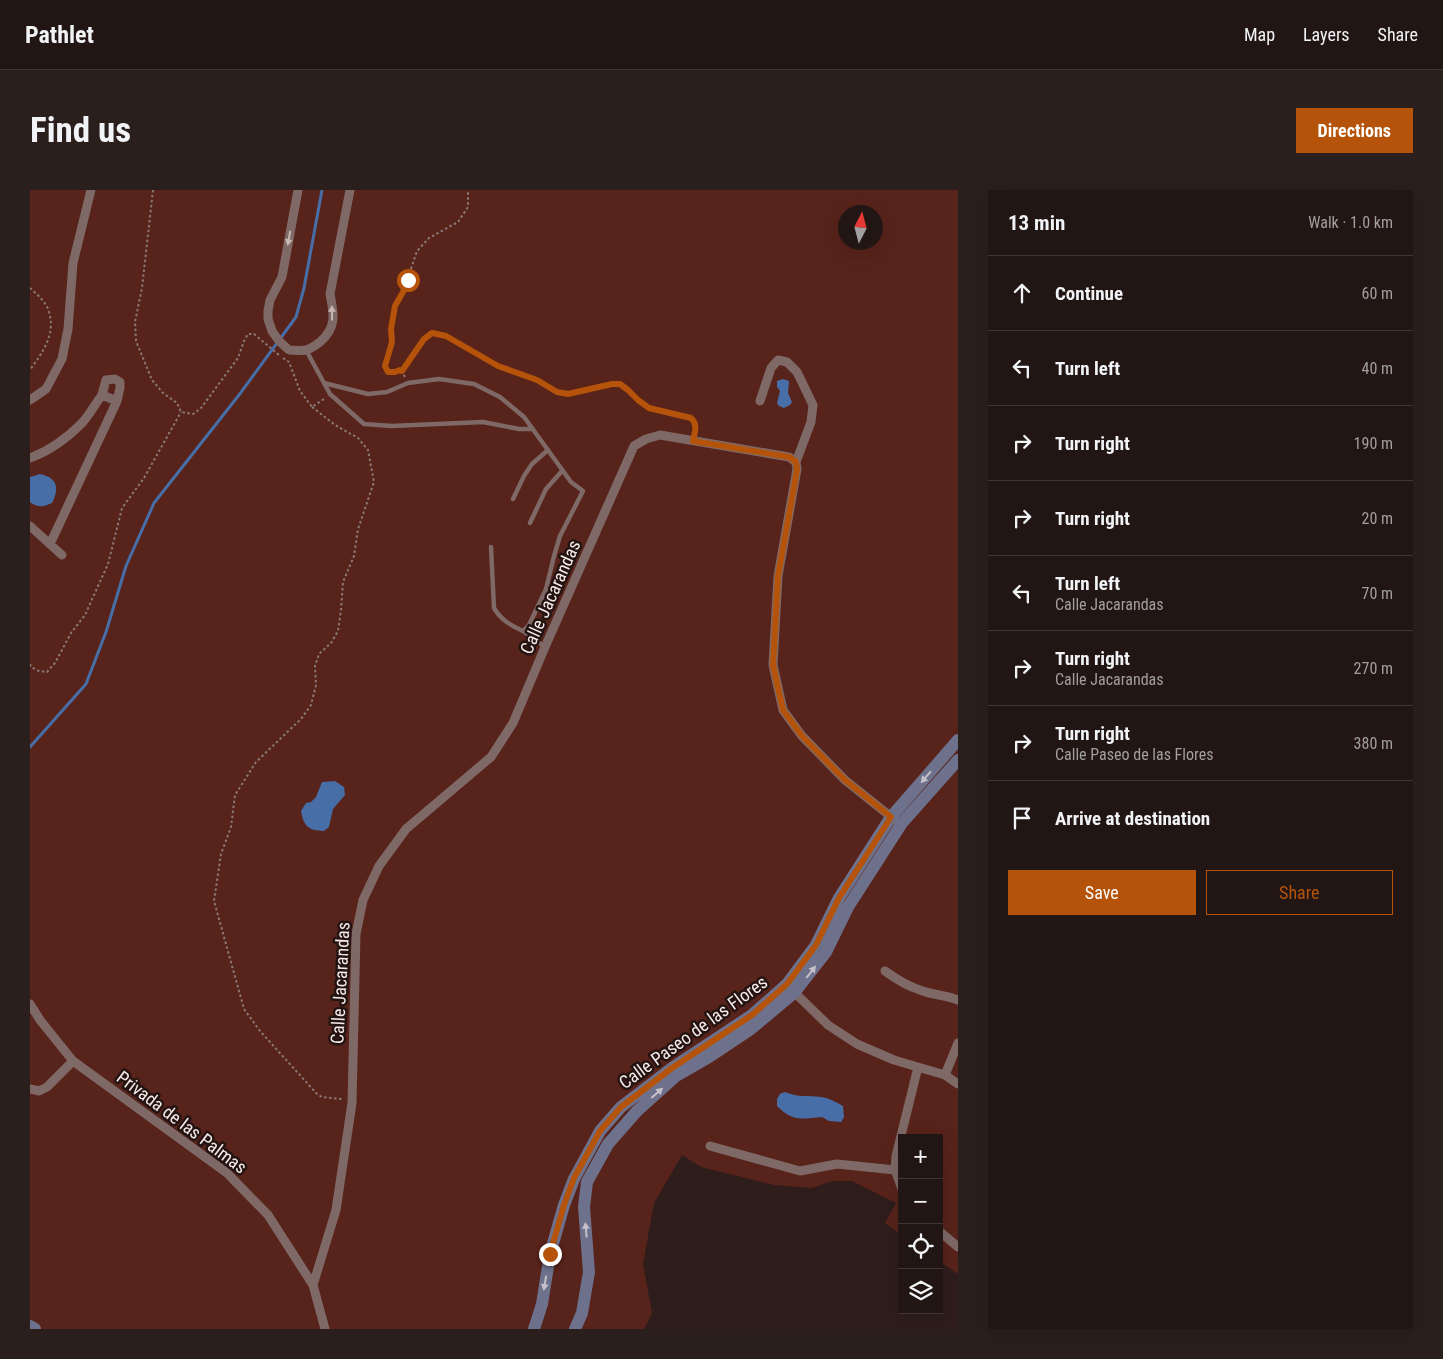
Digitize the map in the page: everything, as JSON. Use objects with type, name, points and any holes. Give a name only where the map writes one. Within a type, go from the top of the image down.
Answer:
[{"type":"street","points":[[30,400],[46,388],[62,359],[68,329],[74,263],[91,190]]},
{"type":"street","points":[[298,190],[282,277],[270,300],[268,311],[268,319],[272,331],[289,350],[306,350],[316,345],[330,332],[333,321],[330,294],[350,190]]},
{"type":"street","points":[[760,401],[771,368],[778,360],[787,362],[797,372],[812,405],[811,422],[796,462],[797,470],[778,576],[773,665],[783,710],[802,736],[845,780],[896,820]]},
{"type":"street","points":[[30,458],[42,453],[82,423],[102,395],[106,380],[115,379],[120,382],[117,401],[50,544]]},
{"type":"street","points":[[102,395],[117,401]]},
{"type":"street","name":"Calle Jacarandas","points":[[313,1285],[336,1210],[352,1099],[356,934],[363,900],[379,866],[406,829],[491,758],[513,723],[634,446],[646,438],[660,435],[789,457],[796,462]]},
{"type":"street","points":[[30,526],[62,555]]},
{"type":"street","name":"Calle Paseo de las Flores","points":[[575,1329],[582,1313],[589,1272],[584,1206],[587,1182],[608,1144],[637,1111],[676,1076],[751,1029],[826,952],[848,907],[896,820],[958,740]]},
{"type":"street","name":"Calle Paseo de las Flores","points":[[896,820],[958,760]]},
{"type":"street","points":[[885,971],[902,983],[921,991],[958,1000]]},
{"type":"street","points":[[790,989],[828,1025],[857,1044],[894,1060],[945,1075],[958,1084]]},
{"type":"street","name":"Calle Paseo de las Flores","points":[[534,1329],[542,1304],[550,1254],[564,1205],[574,1178],[600,1131],[621,1107],[672,1068],[790,989]]},
{"type":"street","name":"Privada de las Palmas","points":[[30,1004],[40,1020],[73,1061],[227,1173],[268,1215],[313,1285],[325,1329]]},
{"type":"street","points":[[945,1075],[958,1043]]},
{"type":"street","points":[[30,1089],[39,1091],[47,1087],[73,1061]]},
{"type":"street","points":[[899,1179],[896,1170],[896,1156],[918,1068]]},
{"type":"street","points":[[710,1146],[800,1170],[837,1164],[896,1170]]},
{"type":"street","points":[[943,1234],[958,1247]]},
{"type":"street","points":[[30,1326],[35,1329]]},
{"type":"lane","points":[[306,350],[330,394],[364,424],[392,426],[483,422],[533,429]]},
{"type":"lane","points":[[324,383],[368,394],[386,392],[408,383],[439,379],[474,384],[500,397],[524,417],[562,471],[571,482],[583,491],[560,536],[546,589],[529,625],[523,631]]},
{"type":"lane","points":[[513,499],[532,464],[548,450]]},
{"type":"lane","points":[[530,523],[546,488],[562,471]]},
{"type":"lane","points":[[491,547],[494,608],[507,623],[523,631],[545,647]]},
{"type":"path","points":[[153,190],[142,288],[134,322],[136,341],[152,380],[162,393],[177,403],[181,412]]},
{"type":"path","points":[[402,371],[388,372],[385,366],[392,342],[391,329],[395,306],[403,292],[417,251],[429,238],[458,222],[468,207],[468,190]]},
{"type":"path","points":[[30,288],[39,296],[49,311],[51,330],[45,350],[30,370]]},
{"type":"path","points":[[402,371],[424,339],[432,333],[446,336],[498,366],[537,380],[557,392],[568,394],[612,384],[620,384],[649,408],[691,418],[696,425],[693,441]]},
{"type":"path","points":[[181,412],[193,414],[201,408],[238,358],[248,334],[254,334],[289,362],[300,391],[312,407],[334,426],[358,438],[368,450],[374,482],[358,528],[354,556],[343,582],[338,631],[331,643],[319,654],[315,666],[316,684],[311,705],[300,719],[256,762],[235,794],[231,827],[221,854],[214,901],[244,1008],[260,1032],[317,1094],[322,1097],[352,1099]]},
{"type":"path","points":[[402,371],[408,383]]},
{"type":"path","points":[[312,407],[330,394]]},
{"type":"path","points":[[30,664],[31,667],[39,671],[47,672],[55,663],[71,633],[85,615],[108,564],[122,508],[144,478],[181,412]]},
{"type":"shaded area","points":[[30,190],[958,190],[958,1274],[943,1264],[943,1134],[898,1134],[898,1232],[885,1223],[896,1203],[852,1181],[832,1181],[812,1188],[774,1185],[701,1167],[682,1155],[654,1203],[643,1264],[652,1313],[644,1329],[30,1329]]},
{"type":"water","points":[[783,379],[789,381],[788,393],[792,402],[784,408],[777,403],[780,391],[777,387],[777,381]]},
{"type":"water","points":[[40,474],[50,478],[56,488],[52,503],[41,506],[30,502],[30,477]]},
{"type":"water","points":[[335,781],[344,787],[345,795],[333,809],[329,827],[324,831],[308,827],[305,824],[301,811],[306,803],[311,802],[316,797],[322,782]]},
{"type":"water","points":[[785,1092],[799,1096],[816,1096],[832,1100],[843,1106],[844,1117],[841,1122],[829,1121],[822,1117],[803,1119],[788,1115],[777,1106],[777,1099],[780,1094]]},
{"type":"waterway","points":[[30,747],[86,684],[106,632],[126,566],[154,503],[239,395],[296,317],[304,288],[322,190]]},
{"type":"route","points":[[408,280],[395,306],[391,329],[392,342],[385,366],[388,372],[402,371],[424,339],[432,333],[446,336],[498,366],[537,380],[557,392],[568,394],[589,388],[620,384],[649,408],[691,418],[696,425],[693,441],[789,457],[796,462],[797,470],[778,576],[773,665],[783,710],[802,736],[845,780],[891,817],[839,898],[816,945],[787,984],[752,1015],[672,1068],[621,1107],[600,1131],[574,1178],[550,1254]]}]
